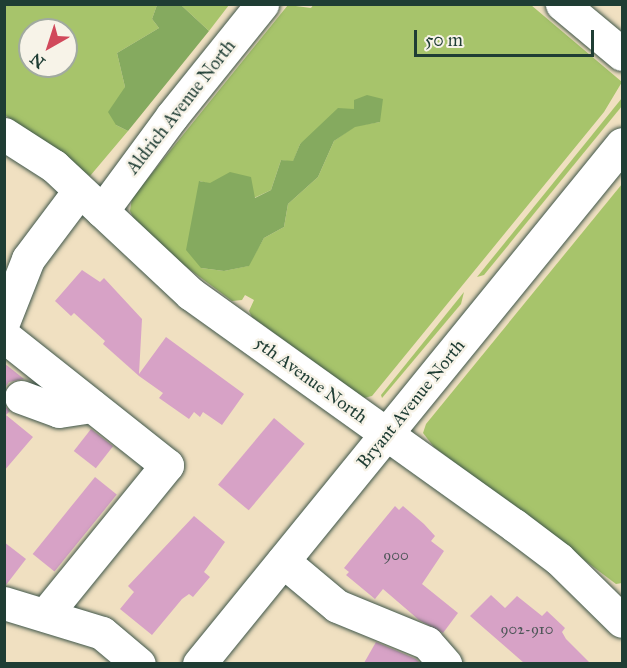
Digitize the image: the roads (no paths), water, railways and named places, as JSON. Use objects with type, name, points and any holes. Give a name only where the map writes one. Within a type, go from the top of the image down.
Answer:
[{"type":"street","name":"Aldrich Avenue North","points":[[4,320],[28,259],[90,201],[172,116],[262,4]]},
{"type":"street","points":[[562,4],[622,54]]},
{"type":"street","name":"5th Avenue North","points":[[4,134],[54,166],[192,294],[559,559],[622,621]]},
{"type":"street","name":"Bryant Avenue North","points":[[199,663],[622,144]]},
{"type":"street","points":[[4,336],[167,465],[45,615]]},
{"type":"street","points":[[21,397],[59,411],[92,406]]},
{"type":"street","points":[[284,561],[337,606],[427,644],[445,663]]},
{"type":"street","points":[[4,603],[102,633],[139,663]]}]
